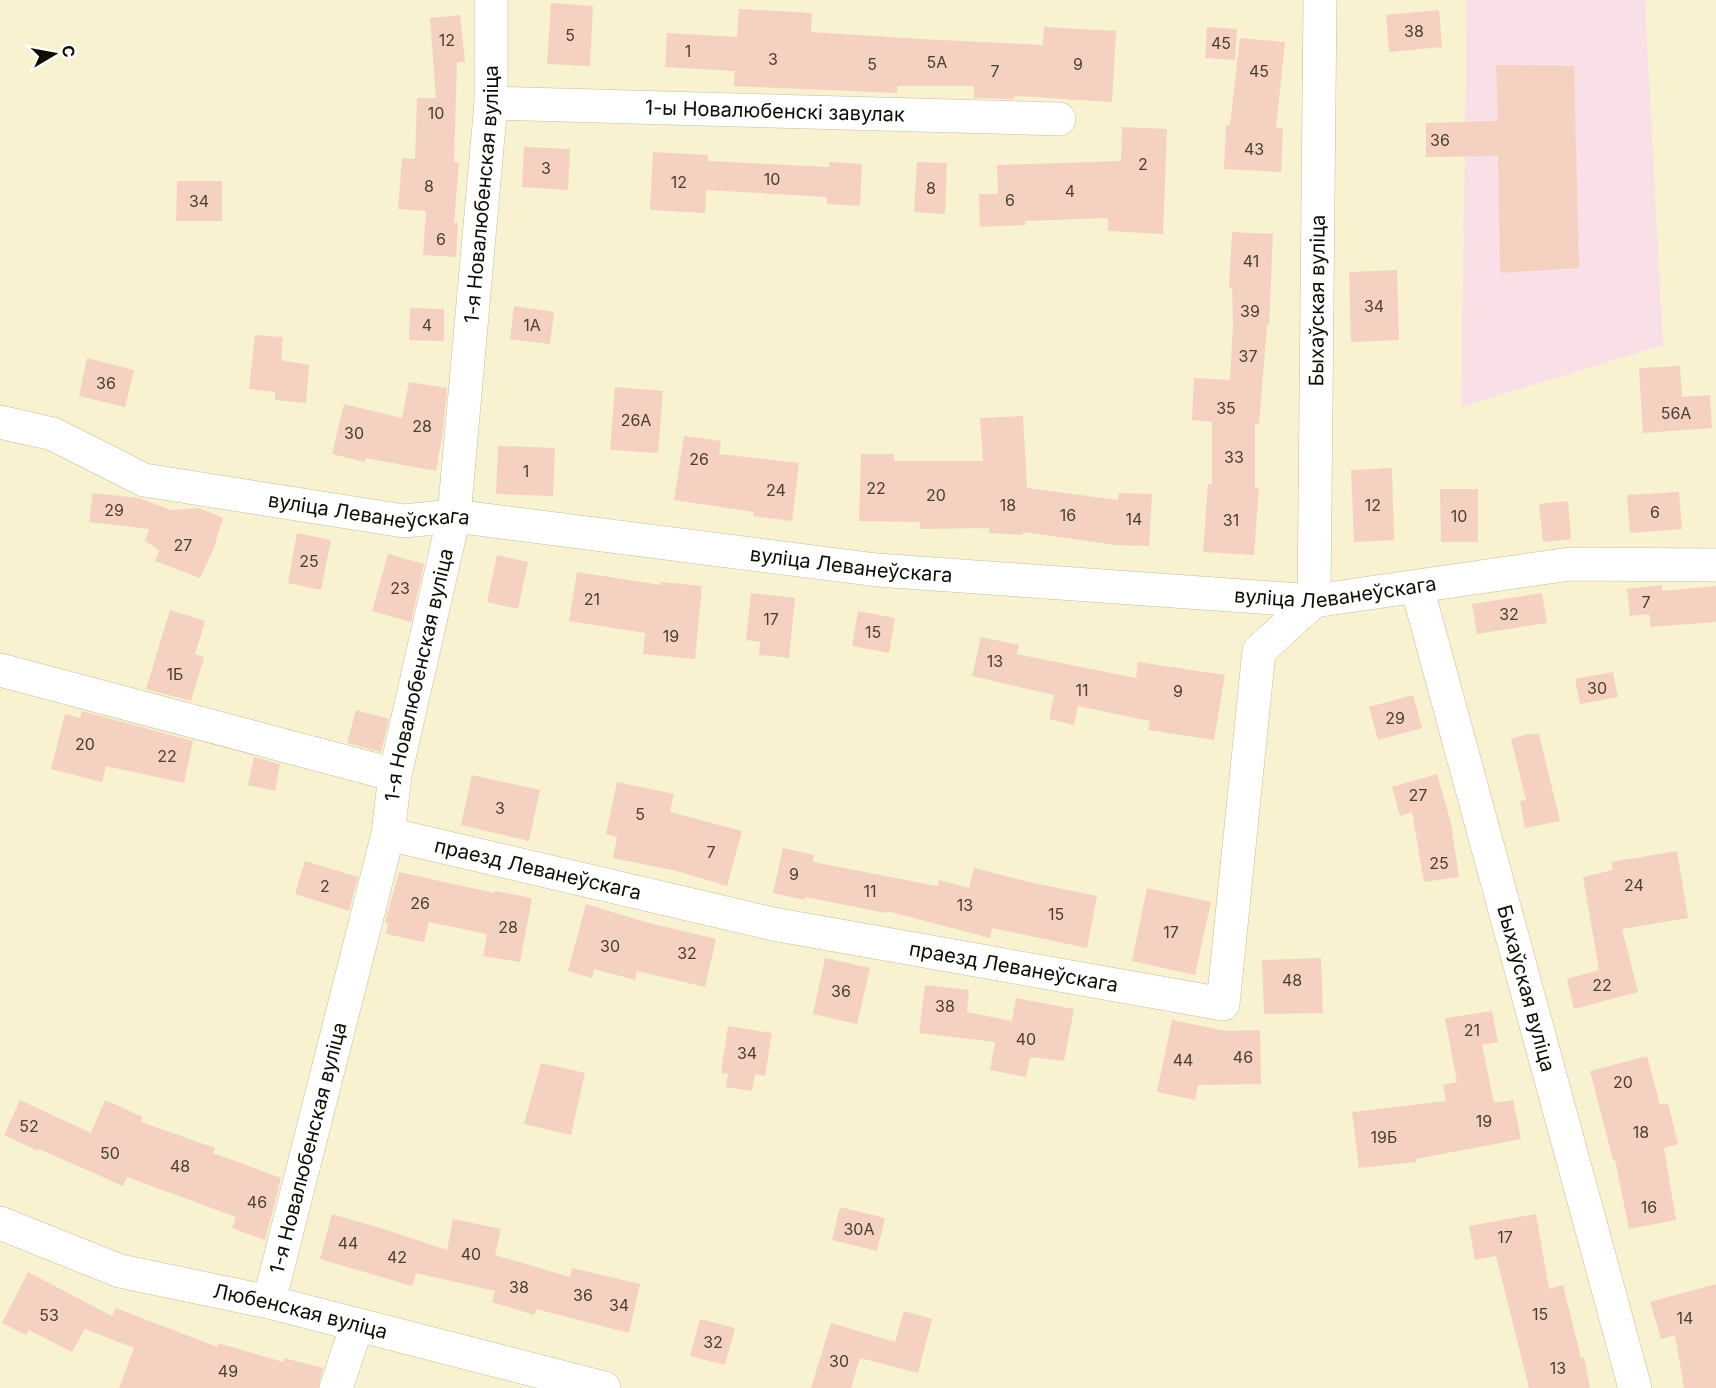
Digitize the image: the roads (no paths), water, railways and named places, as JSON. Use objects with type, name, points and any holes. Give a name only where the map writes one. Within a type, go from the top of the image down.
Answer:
[{"type":"street","name":"1-я Новалюбенская вуліца","points":[[269,1302],[388,834],[395,775],[454,516],[491,103],[490,0]]},
{"type":"street","name":"Быхаўская вуліца","points":[[1314,601],[1320,0]]},
{"type":"street","name":"1-ы Новалюбенскі завулак","points":[[491,103],[1059,120]]},
{"type":"street","name":"вуліца Леванеўскага","points":[[0,422],[53,434],[144,480],[404,521],[454,516],[877,570],[1314,601],[1570,564],[1716,565]]},
{"type":"street","name":"Быхаўская вуліца","points":[[1418,587],[1635,1388]]},
{"type":"street","name":"праезд Леванеўскага","points":[[388,834],[773,924],[1223,1004],[1259,651],[1314,601]]},
{"type":"street","points":[[0,670],[395,775]]},
{"type":"street","name":"Любенская вуліца","points":[[0,1223],[120,1271],[269,1302],[603,1388]]},
{"type":"street","points":[[336,1388],[357,1324]]}]
